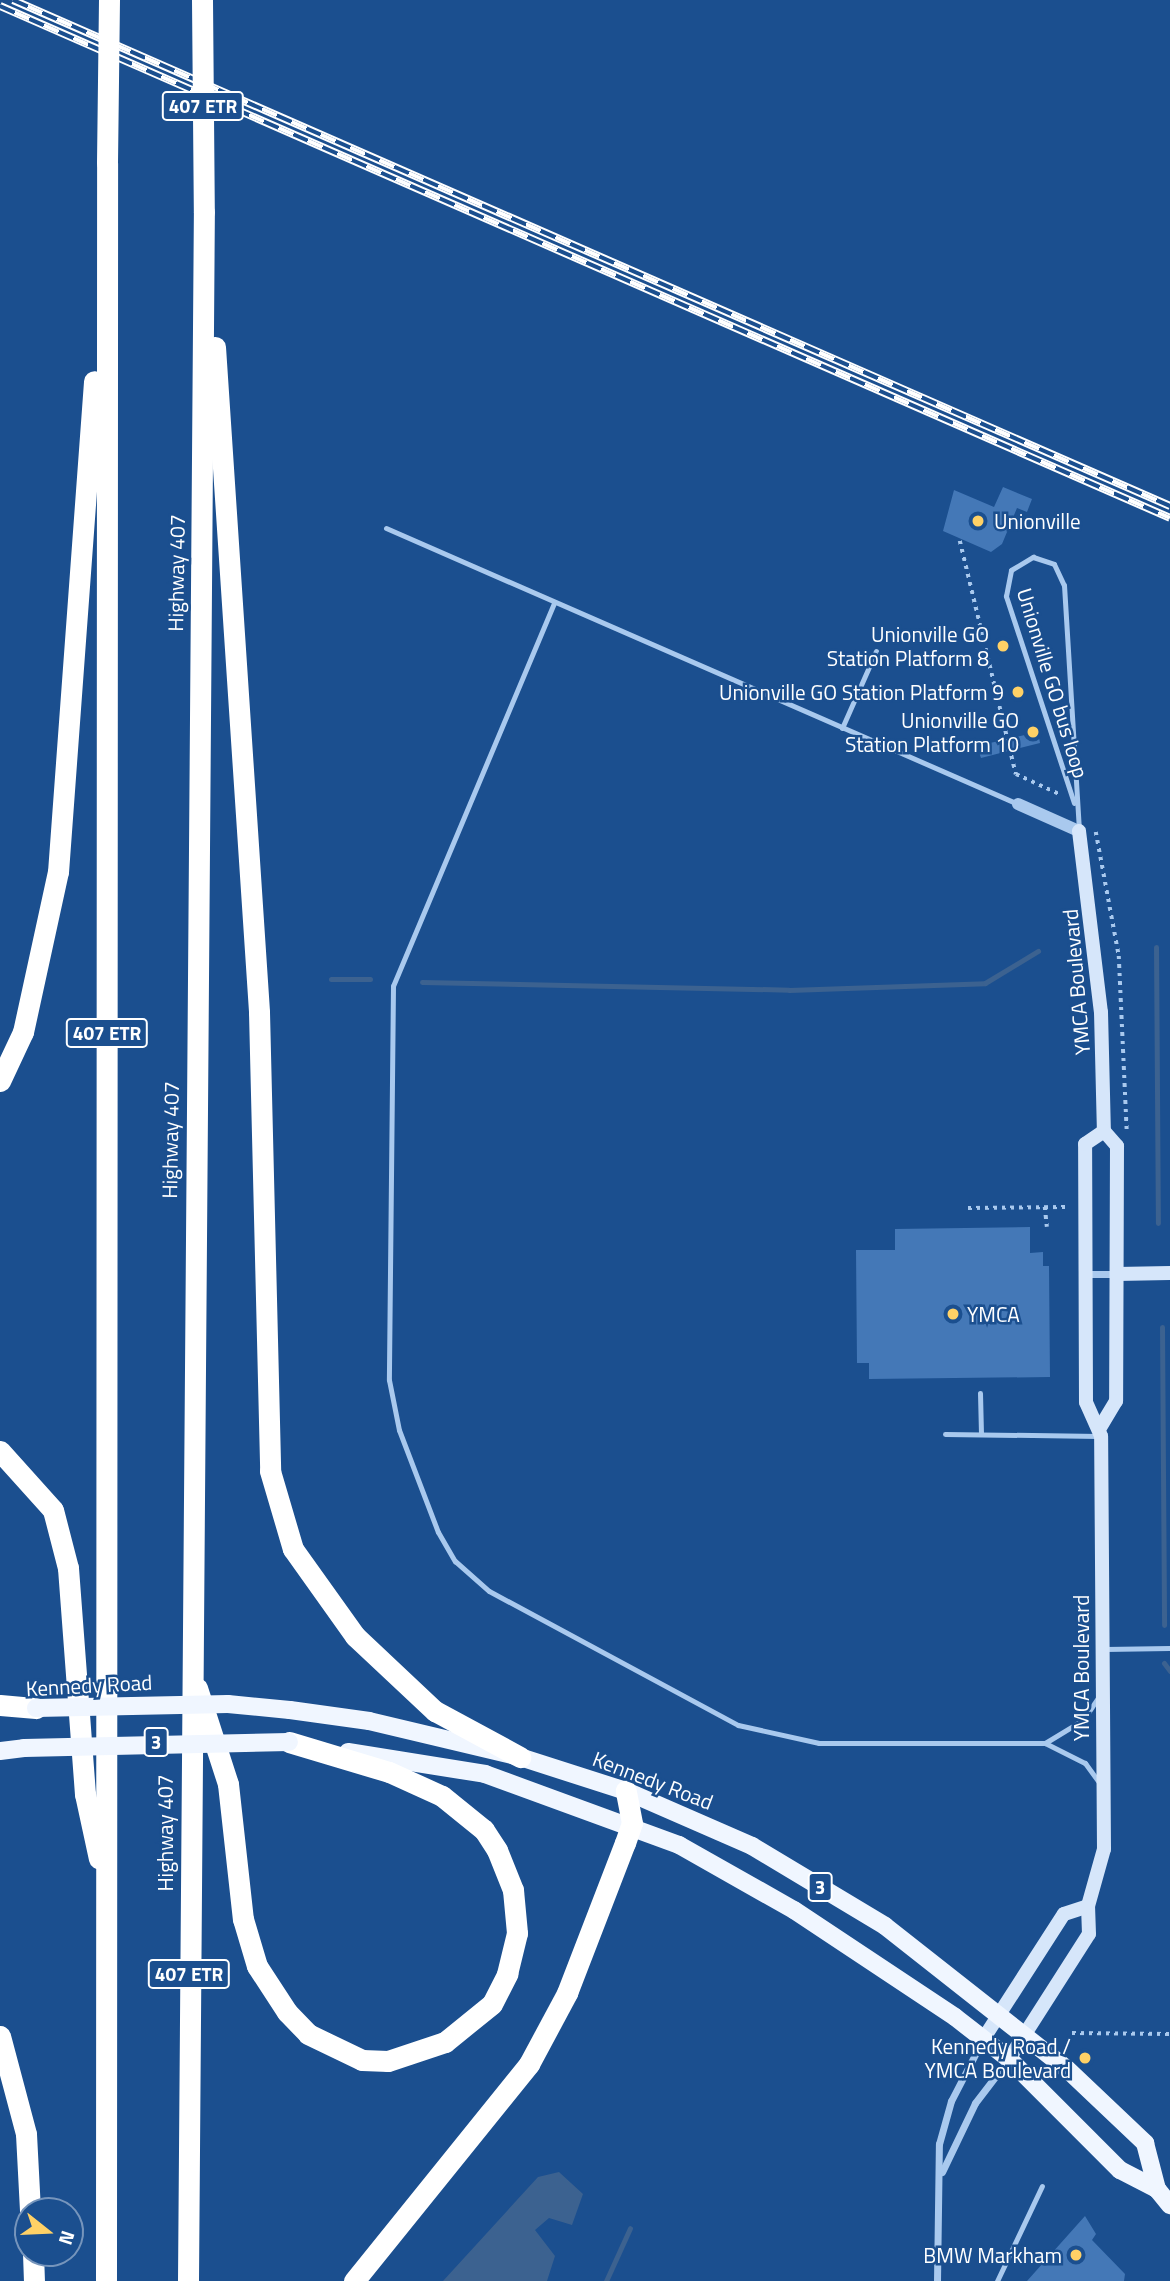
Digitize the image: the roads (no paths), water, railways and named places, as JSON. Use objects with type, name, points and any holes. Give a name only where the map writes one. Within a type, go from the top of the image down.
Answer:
[{"type":"highway","name":"407 ETR","points":[[106,2281],[109,0]]},
{"type":"highway","name":"Highway 407","points":[[188,2281],[190,1667],[204,212],[202,0]]},
{"type":"highway","points":[[0,1082],[23,1032],[58,873],[107,163]]},
{"type":"highway","points":[[204,212],[259,999],[270,1471],[293,1549],[355,1636],[435,1711],[520,1757]]},
{"type":"highway","points":[[0,1451],[53,1510],[68,1568],[85,1794],[108,1903]]},
{"type":"highway","points":[[190,1667],[228,1784],[243,1919],[257,1966],[287,2012],[308,2034],[362,2060],[388,2062],[446,2042],[492,2004],[507,1974],[517,1933],[513,1890],[497,1850],[484,1830],[442,1796],[389,1772],[289,1742]]},
{"type":"highway","points":[[0,1705],[36,1708]]},
{"type":"highway","points":[[354,2281],[529,2064],[567,1993],[632,1823],[626,1791]]},
{"type":"highway","points":[[0,2036],[26,2134],[29,2197]]},
{"type":"main road","name":"YMCA Boulevard","points":[[1079,831],[1101,1012],[1104,1131],[1117,1146],[1116,1401],[1100,1432]]},
{"type":"main road","name":"YMCA Boulevard","points":[[1009,2059],[1089,1934],[1088,1906],[1104,1849],[1100,1432],[1086,1402],[1085,1144],[1104,1131]]},
{"type":"main road","points":[[1117,1274],[1170,1273]]},
{"type":"main road","name":"Kennedy Road","points":[[0,1715],[36,1708],[228,1704],[290,1710],[369,1721],[520,1757],[626,1791],[796,1873],[885,1926],[1026,2035],[1145,2143],[1157,2189]]},
{"type":"main road","name":"Kennedy Road","points":[[0,1751],[24,1748],[289,1742],[485,1774],[632,1823],[794,1910],[1009,2059],[1120,2170],[1157,2189],[1170,2205]]},
{"type":"main road","points":[[982,2041],[996,2011],[1064,1914],[1088,1906]]},
{"type":"street","points":[[1018,804],[1079,831]]},
{"type":"street","points":[[1086,1274],[1117,1274]]},
{"type":"street","points":[[937,2281],[942,2173],[939,2144],[951,2101],[982,2041]]},
{"type":"street","points":[[942,2173],[975,2103],[1009,2059]]},
{"type":"lane","points":[[386,528],[1018,804]]},
{"type":"lane","name":"Unionville GO bus loop","points":[[1074,803],[1006,596],[1011,570],[1033,557],[1054,564],[1064,585],[1074,803],[1079,831]]},
{"type":"lane","points":[[554,603],[393,986],[388,1380],[419,1488],[455,1561],[489,1591],[738,1725],[819,1743],[1045,1743],[1085,1763],[1103,1789]]},
{"type":"lane","points":[[842,728],[876,651]]},
{"type":"lane","points":[[980,1393],[981,1434]]},
{"type":"lane","points":[[945,1434],[1100,1432]]},
{"type":"lane","points":[[1101,1649],[1170,1648]]},
{"type":"lane","points":[[1045,1743],[1083,1720],[1102,1692]]},
{"type":"lane","points":[[997,2281],[1042,2186]]},
{"type":"water","points":[[559,2172],[583,2194],[572,2225],[549,2218],[535,2230],[555,2256],[547,2281],[443,2281],[538,2177]]},
{"type":"waterway","points":[[1156,947],[1158,1223]]},
{"type":"waterway","points":[[422,982],[789,990],[985,983],[1038,951]]},
{"type":"waterway","points":[[331,979],[370,979]]},
{"type":"waterway","points":[[1162,1327],[1164,1625]]},
{"type":"waterway","points":[[1164,1663],[1170,1671]]},
{"type":"waterway","points":[[606,2281],[630,2228]]},
{"type":"railway","points":[[13,0],[1170,506]]},
{"type":"railway","points":[[0,6],[1170,518]]},
{"type":"place","name":"Unionville","points":[[978,521]]},
{"type":"place","name":"Unionville GO Station Platform 8","points":[[1003,646]]},
{"type":"place","name":"Unionville GO Station Platform 9","points":[[1018,692]]},
{"type":"place","name":"Unionville GO Station Platform 10","points":[[1033,732]]},
{"type":"place","name":"YMCA","points":[[953,1314]]},
{"type":"place","name":"Kennedy Road / YMCA Boulevard","points":[[1085,2058]]},
{"type":"place","name":"BMW Markham","points":[[1076,2255]]}]
